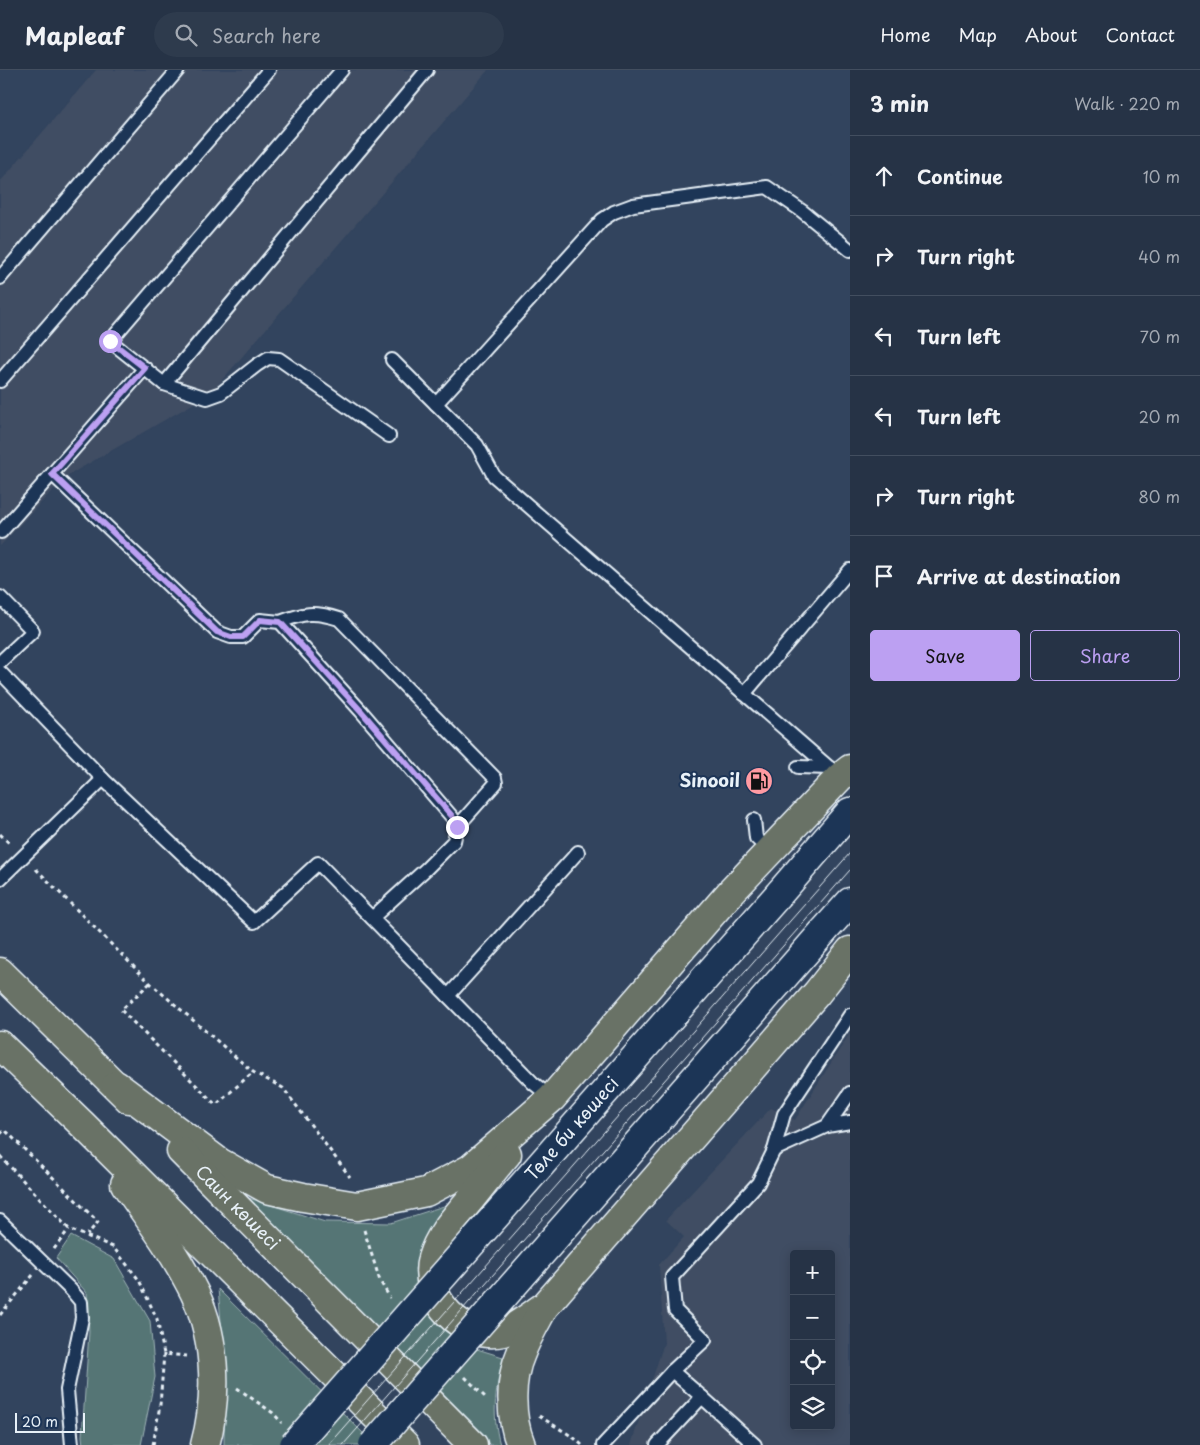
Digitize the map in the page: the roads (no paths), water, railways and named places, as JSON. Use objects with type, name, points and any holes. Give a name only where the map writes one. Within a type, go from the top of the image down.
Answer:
[{"type":"main road","points":[[544,1307],[505,1332],[484,1333],[462,1325],[440,1305],[430,1282],[432,1259],[442,1234],[552,1098],[730,893],[770,851],[840,771]]},
{"type":"main road","name":"Төле би көшесі","points":[[289,1436],[779,894],[850,812]]},
{"type":"main road","points":[[373,1445],[850,902]]},
{"type":"main road","points":[[521,1445],[513,1411],[513,1379],[520,1354],[544,1307],[817,992],[850,950]]},
{"type":"main road","name":"Саин көшесі","points":[[0,972],[116,1085],[473,1445]]},
{"type":"main road","points":[[0,1045],[405,1445]]},
{"type":"main road","points":[[116,1085],[219,1162],[267,1189],[357,1206],[426,1192],[470,1169],[552,1098]]},
{"type":"main road","points":[[82,1124],[173,1252],[192,1286],[207,1327],[213,1371],[213,1399],[209,1432],[205,1445]]},
{"type":"lane","points":[[0,278],[178,70]]},
{"type":"lane","points":[[0,381],[269,70]]},
{"type":"lane","points":[[342,70],[110,341],[164,384],[207,398],[221,393],[257,364],[268,358],[279,359],[389,436]]},
{"type":"lane","points":[[164,384],[427,70]]},
{"type":"lane","points":[[436,404],[602,220],[614,212],[633,205],[767,187],[802,210],[850,250]]},
{"type":"lane","points":[[392,360],[477,445],[494,476],[744,694],[840,771]]},
{"type":"lane","points":[[0,532],[145,368]]},
{"type":"lane","points":[[52,474],[217,632],[231,637],[243,637],[260,620],[280,622],[300,615],[323,614],[338,619],[494,778],[496,784],[457,827],[454,841],[372,918]]},
{"type":"lane","points":[[744,694],[850,570]]},
{"type":"lane","points":[[0,597],[33,631],[0,662]]},
{"type":"lane","points":[[280,622],[361,711],[452,816],[457,827]]},
{"type":"lane","points":[[0,672],[103,779],[254,922],[318,863],[534,1083],[552,1098]]},
{"type":"lane","points":[[798,767],[840,771]]},
{"type":"lane","points":[[0,879],[103,779]]},
{"type":"lane","points":[[754,820],[756,838],[770,851]]},
{"type":"lane","points":[[448,996],[578,852]]},
{"type":"lane","points":[[603,1445],[672,1371],[706,1340],[675,1310],[672,1277],[758,1183],[774,1150],[784,1114],[850,1015]]},
{"type":"lane","points":[[827,1126],[850,1093]]},
{"type":"lane","points":[[774,1150],[827,1126],[850,1122]]},
{"type":"lane","points":[[0,1220],[72,1290],[81,1302],[82,1318],[67,1390],[72,1445]]},
{"type":"lane","points":[[672,1371],[755,1445]]},
{"type":"lane","points":[[657,1445],[702,1397]]},
{"type":"tram line","points":[[328,1445],[850,853]]},
{"type":"tram line","points":[[343,1445],[850,870]]},
{"type":"place","name":"Sinooil","points":[[759,781]]}]
